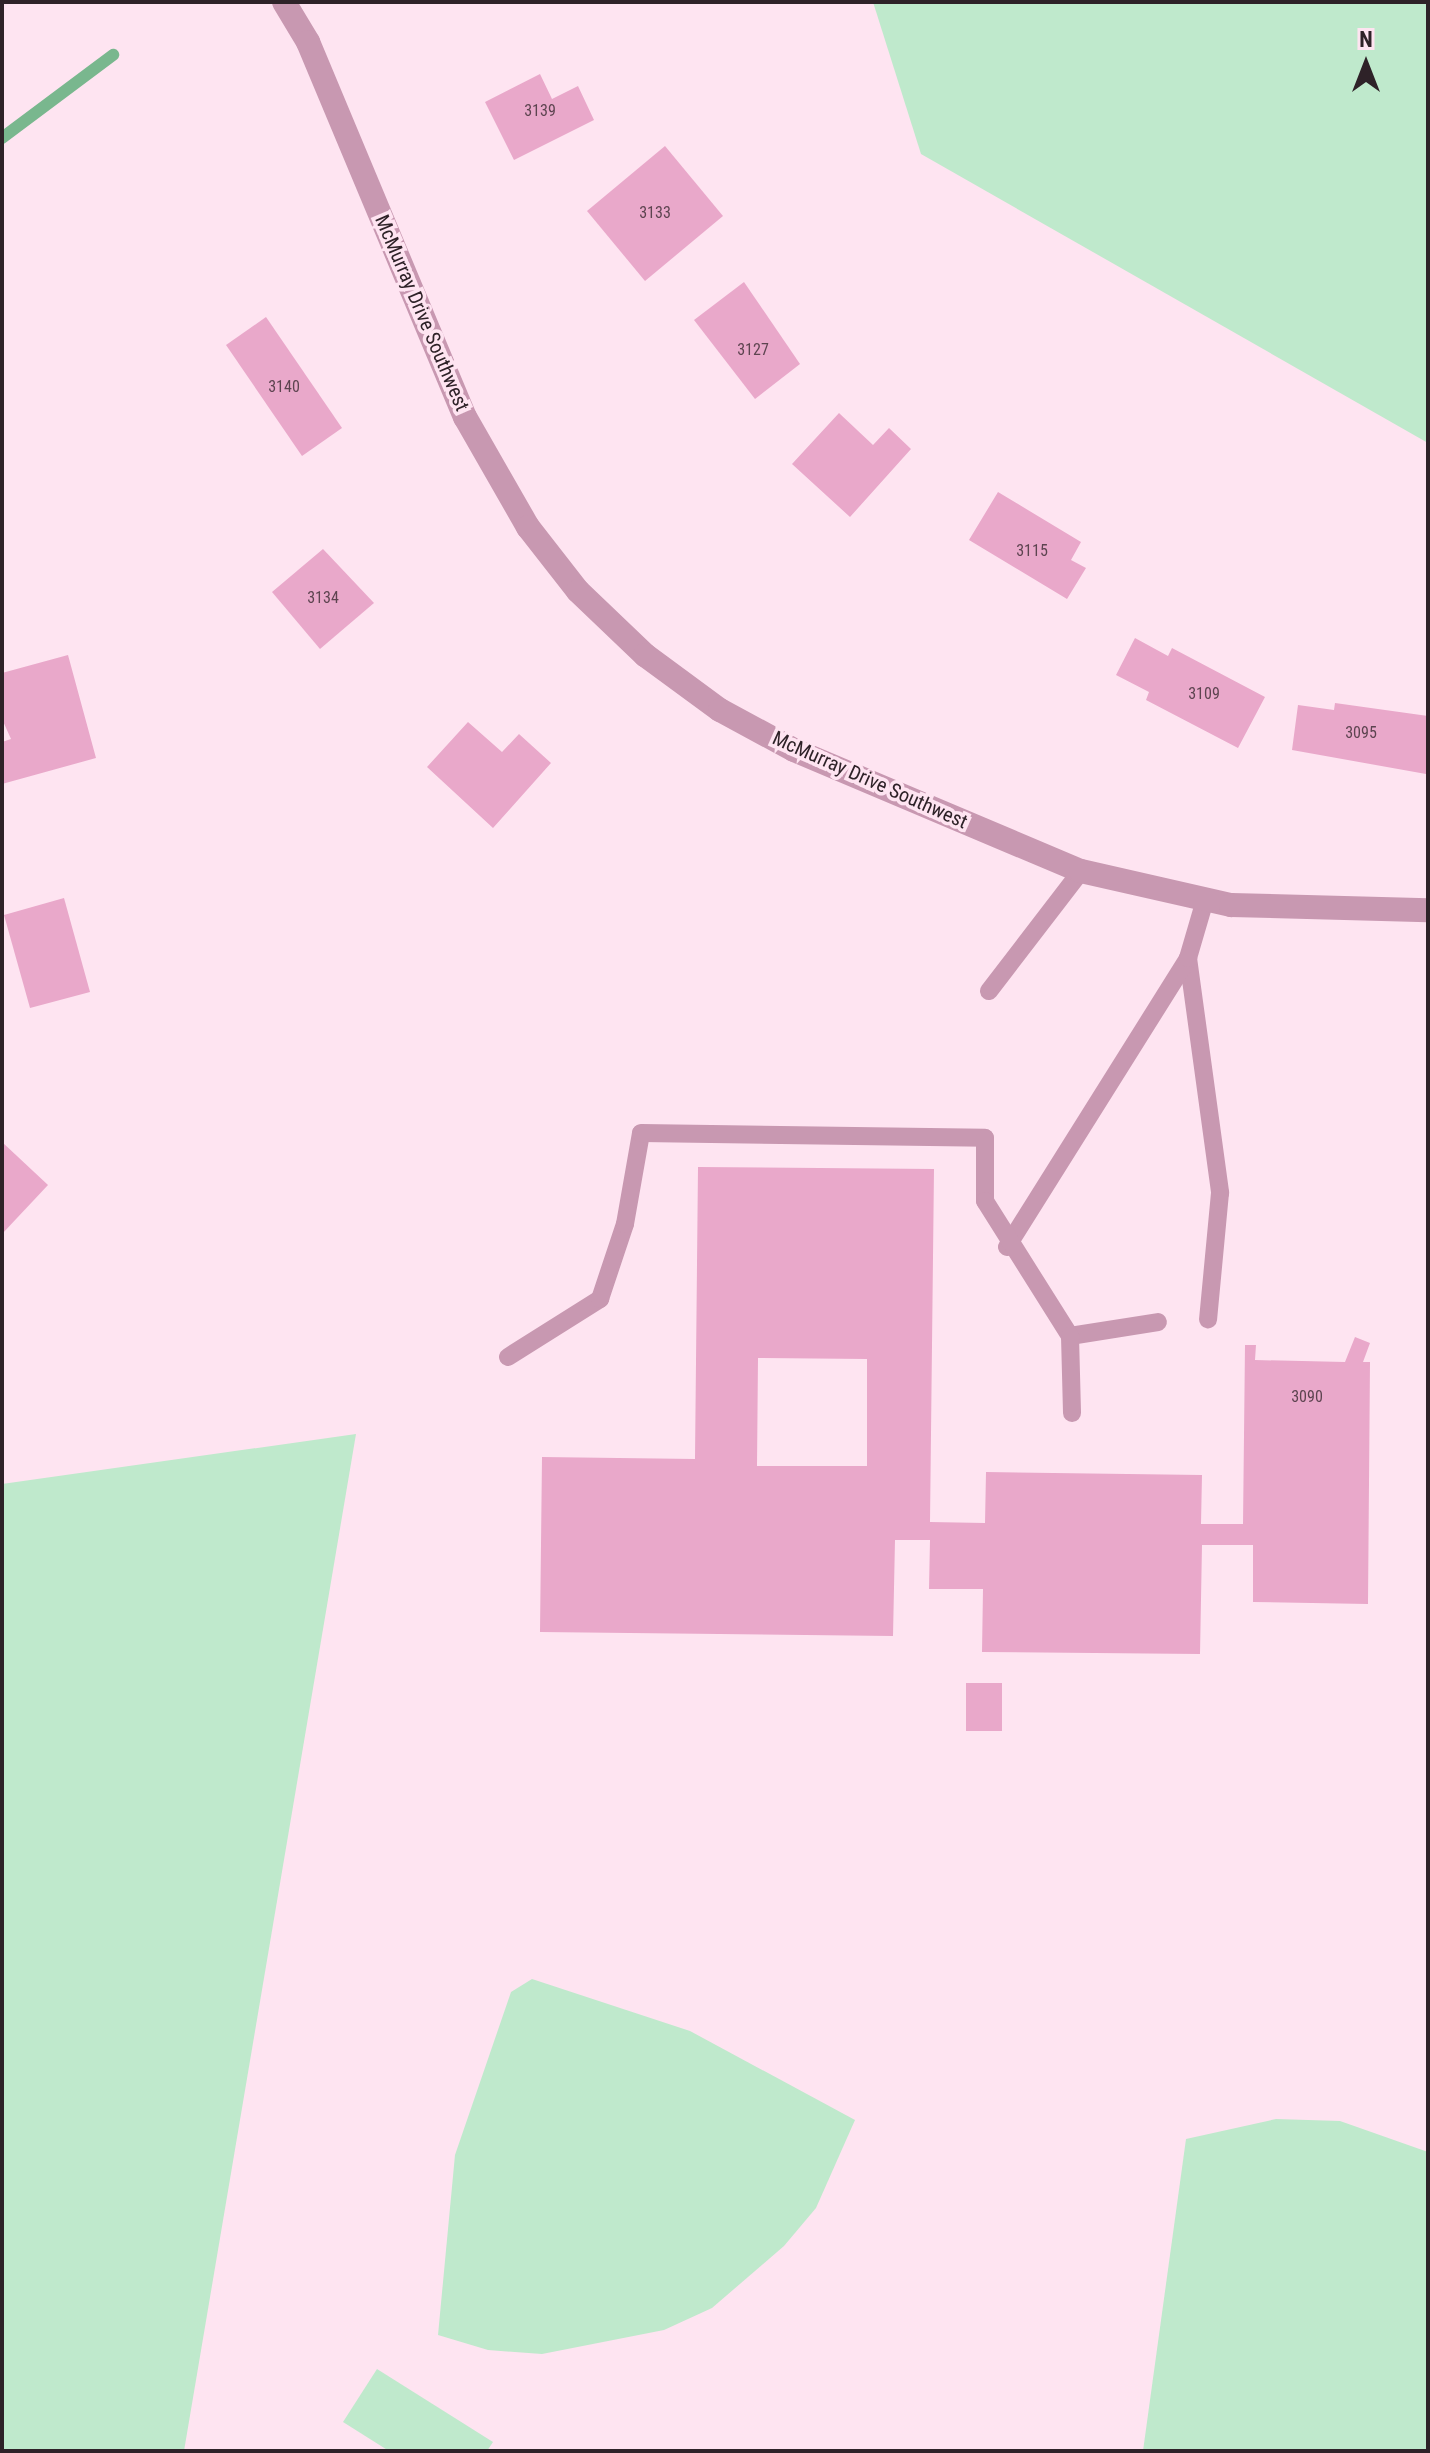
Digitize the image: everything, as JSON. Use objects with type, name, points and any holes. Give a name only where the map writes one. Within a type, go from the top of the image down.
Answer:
[{"type":"street","name":"McMurray Drive Southwest","points":[[284,2],[308,42],[465,417],[528,527],[578,591],[645,655],[720,710],[794,750],[1081,871],[1205,900],[1428,910]]},
{"type":"lane","points":[[989,991],[1081,871]]},
{"type":"lane","points":[[1007,1247],[1188,958],[1205,900]]},
{"type":"lane","points":[[1188,958],[1220,1193],[1208,1319]]},
{"type":"lane","points":[[508,1357],[600,1299],[625,1224],[641,1133],[985,1138],[985,1201],[1007,1247],[1070,1336],[1072,1413]]},
{"type":"lane","points":[[1070,1336],[1158,1322]]},
{"type":"green space","points":[[873,2],[1428,2],[1428,443],[921,154]]},
{"type":"green space","points":[[356,1434],[184,2451],[2,2451],[2,1484]]},
{"type":"green space","points":[[532,1979],[690,2031],[855,2120],[816,2208],[784,2246],[712,2308],[664,2330],[542,2354],[488,2350],[438,2335],[455,2155],[511,1992]]},
{"type":"green space","points":[[1276,2119],[1340,2121],[1428,2152],[1428,2451],[1143,2451],[1186,2139]]},
{"type":"green space","points":[[377,2369],[493,2442],[487,2451],[389,2451],[343,2422]]},
{"type":"building","points":[[540,74],[552,99],[578,86],[594,120],[514,160],[485,102]]},
{"type":"building","points":[[665,146],[723,216],[645,281],[587,211]]},
{"type":"building","points":[[744,282],[800,364],[755,399],[694,320]]},
{"type":"building","points":[[266,317],[342,428],[302,456],[226,345]]},
{"type":"building","points":[[839,413],[873,445],[889,428],[911,449],[850,517],[792,464]]},
{"type":"building","points":[[998,492],[1081,542],[1071,560],[1086,568],[1067,599],[969,540]]},
{"type":"building","points":[[323,549],[374,603],[320,649],[272,592]]},
{"type":"building","points":[[1135,638],[1168,656],[1172,648],[1265,697],[1238,748],[1146,700],[1149,692],[1116,675]]},
{"type":"building","points":[[68,655],[96,758],[2,784],[2,742],[11,739],[2,719],[2,673]]},
{"type":"building","points":[[1335,703],[1428,716],[1426,774],[1292,750],[1298,705],[1334,710]]},
{"type":"building","points":[[468,722],[502,752],[519,734],[551,763],[493,828],[427,767]]},
{"type":"building","points":[[64,898],[90,992],[30,1008],[4,915]]},
{"type":"building","points":[[2,1142],[48,1185],[2,1234]]},
{"type":"building","points":[[698,1167],[934,1169],[930,1522],[985,1523],[986,1472],[1202,1475],[1201,1524],[1243,1524],[1245,1345],[1256,1345],[1255,1360],[1345,1362],[1355,1337],[1370,1343],[1363,1362],[1370,1362],[1368,1604],[1253,1602],[1253,1545],[1202,1545],[1200,1654],[982,1652],[983,1589],[929,1589],[930,1540],[895,1540],[893,1636],[540,1632],[542,1457],[695,1459]],"holes":[[[758,1358],[867,1359],[867,1466],[757,1466]]]},
{"type":"building","points":[[966,1683],[1002,1683],[1002,1731],[966,1731]]},
{"type":"waterway","points":[[2,138],[113,55]]}]
